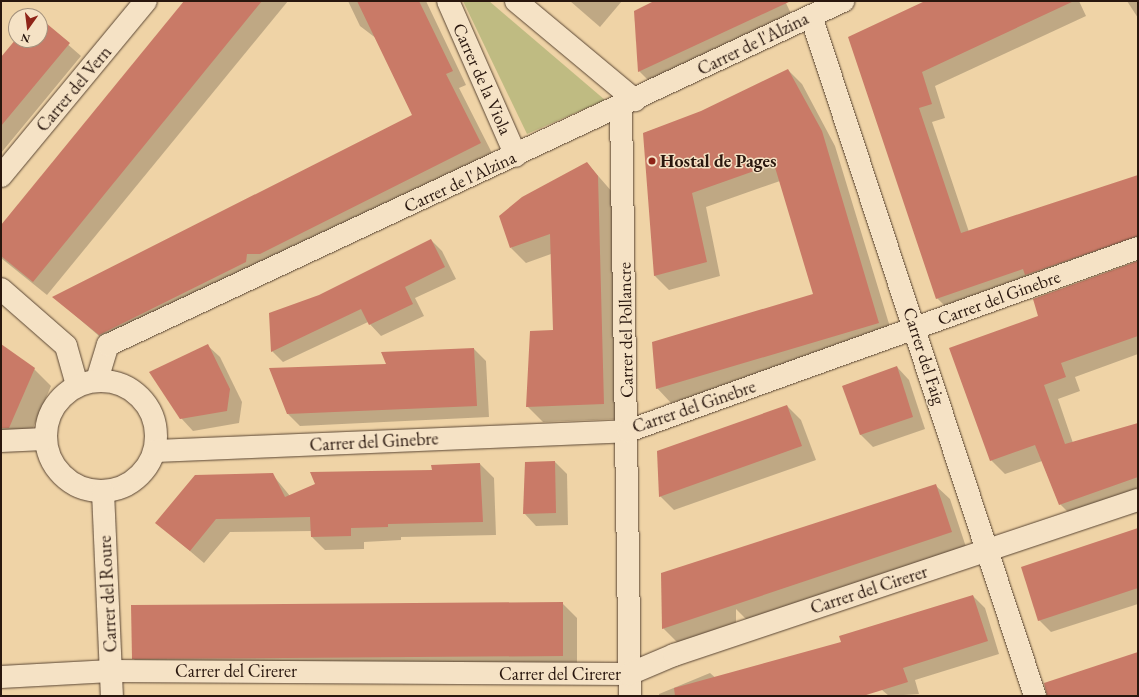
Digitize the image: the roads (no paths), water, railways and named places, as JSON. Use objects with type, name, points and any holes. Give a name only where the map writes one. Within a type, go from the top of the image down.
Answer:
[{"type":"street","name":"Carrer del Vern","points":[[1,176],[146,1]]},
{"type":"street","name":"Carrer de la Viola","points":[[448,1],[516,156]]},
{"type":"street","points":[[516,1],[628,104]]},
{"type":"street","name":"Carrer de l'Alzina","points":[[87,382],[108,345],[628,104],[843,1]]},
{"type":"street","name":"Carrer del Faig","points":[[811,16],[916,328],[1035,696]]},
{"type":"street","name":"Carrer del Pollancre","points":[[628,104],[630,696]]},
{"type":"street","name":"Carrer del Ginebre","points":[[155,452],[628,430],[1138,248]]},
{"type":"street","points":[[1,289],[66,346],[87,382]]},
{"type":"street","points":[[87,382],[124,385],[145,401],[156,425],[155,452],[144,472],[126,487],[103,492],[74,486],[53,467],[44,439],[52,407],[87,382]]},
{"type":"street","points":[[1,441],[44,439]]},
{"type":"street","name":"Carrer del Roure","points":[[103,492],[112,696]]},
{"type":"street","name":"Carrer del Cirerer","points":[[1,677],[112,670],[629,674],[674,655],[1138,500]]},
{"type":"place","name":"Hostal de Pages","points":[[652,161]]}]
